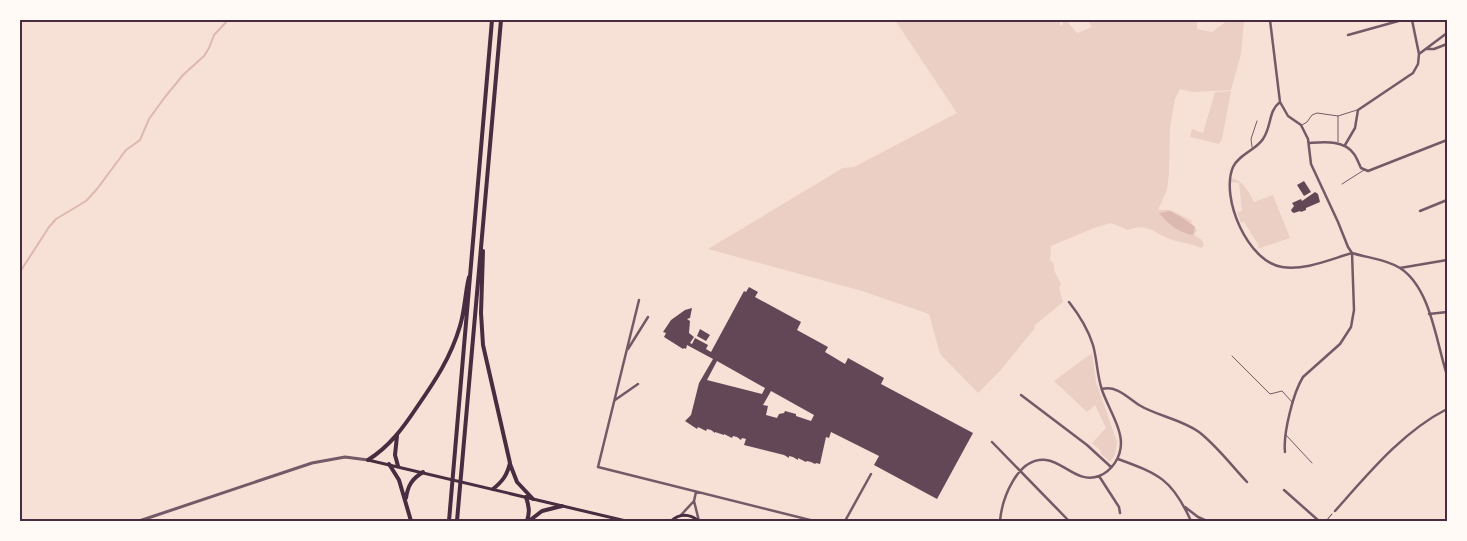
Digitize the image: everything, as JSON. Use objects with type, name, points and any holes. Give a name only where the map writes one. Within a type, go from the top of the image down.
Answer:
[{"type":"highway","points":[[450,521],[492,20]]},
{"type":"highway","points":[[457,521],[501,20]]},
{"type":"highway","points":[[482,230],[481,313],[483,345],[510,463],[517,482],[533,499]]},
{"type":"highway","points":[[368,460],[383,451],[397,436],[440,374],[461,324],[466,290],[472,268]]},
{"type":"highway","points":[[397,436],[395,455],[398,466]]},
{"type":"highway","points":[[493,489],[503,482],[508,473],[510,463]]},
{"type":"highway","points":[[389,464],[400,480],[411,521]]},
{"type":"highway","points":[[406,499],[408,487],[412,479],[422,472]]},
{"type":"highway","points":[[526,497],[529,506],[528,521]]},
{"type":"highway","points":[[528,521],[542,511],[562,506]]},
{"type":"main road","points":[[368,460],[626,521]]},
{"type":"main road","points":[[671,521],[681,515],[689,515],[699,521]]},
{"type":"street","points":[[1270,20],[1280,102],[1288,116],[1301,125],[1310,143],[1309,154],[1311,164],[1352,253],[1354,310],[1351,327],[1340,344],[1303,377],[1293,403],[1284,442],[1285,452]]},
{"type":"street","points":[[1348,35],[1402,20]]},
{"type":"street","points":[[1345,145],[1355,128],[1358,110],[1413,73],[1418,64],[1419,54],[1412,20]]},
{"type":"street","points":[[1419,54],[1447,33]]},
{"type":"street","points":[[1426,49],[1434,49],[1447,44]]},
{"type":"street","points":[[1280,102],[1272,110],[1268,132],[1262,141],[1242,157],[1234,167],[1230,181],[1233,208],[1240,228],[1264,260],[1280,267],[1295,268],[1352,253],[1369,256],[1400,268],[1418,285],[1429,314],[1447,375]]},
{"type":"street","points":[[1310,143],[1345,145],[1354,154],[1364,170],[1376,168],[1447,140]]},
{"type":"street","points":[[1420,211],[1447,200]]},
{"type":"street","points":[[1400,268],[1447,260]]},
{"type":"street","points":[[639,300],[598,467],[814,521]]},
{"type":"street","points":[[1000,521],[1001,507],[1011,483],[1021,471],[1034,461],[1046,460],[1056,463],[1071,473],[1088,477],[1098,476],[1111,467],[1118,459],[1121,441],[1102,388],[1093,346],[1083,319],[1069,302]]},
{"type":"street","points":[[1429,314],[1447,312]]},
{"type":"street","points":[[626,353],[648,317]]},
{"type":"street","points":[[614,400],[638,384]]},
{"type":"street","points":[[1102,388],[1115,389],[1141,406],[1166,415],[1198,432],[1222,453],[1247,482]]},
{"type":"street","points":[[1021,395],[1087,445],[1111,467]]},
{"type":"street","points":[[1334,511],[1385,457],[1433,416],[1447,408]]},
{"type":"street","points":[[992,442],[1069,521]]},
{"type":"street","points":[[139,521],[312,463],[345,457],[368,460]]},
{"type":"street","points":[[1118,459],[1165,480],[1182,500],[1191,521]]},
{"type":"street","points":[[844,521],[871,474]]},
{"type":"street","points":[[1098,476],[1119,507],[1120,513]]},
{"type":"street","points":[[1284,490],[1319,521]]},
{"type":"street","points":[[696,492],[694,501],[699,521]]},
{"type":"street","points":[[681,515],[694,501]]},
{"type":"street","points":[[1184,507],[1207,521]]},
{"type":"lane","points":[[1301,125],[1317,113],[1338,116],[1358,110]]},
{"type":"lane","points":[[1338,116],[1338,144]]},
{"type":"lane","points":[[1253,149],[1251,139],[1257,121]]},
{"type":"lane","points":[[1342,184],[1364,170]]},
{"type":"lane","points":[[1232,356],[1270,394],[1282,391],[1293,403]]},
{"type":"lane","points":[[1286,434],[1312,463]]},
{"type":"path","points":[[1326,521],[1334,511]]},
{"type":"shaded area","points":[[895,20],[1060,20],[1060,26],[1063,24],[1063,20],[1066,20],[1077,33],[1092,27],[1087,20],[1104,20],[1106,22],[1110,20],[1197,20],[1197,29],[1212,32],[1228,20],[1244,20],[1241,54],[1231,90],[1192,92],[1180,89],[1175,99],[1170,127],[1167,190],[1158,210],[1171,210],[1192,221],[1191,223],[1197,230],[1194,235],[1202,240],[1204,246],[1201,248],[1164,237],[1150,229],[1140,227],[1128,230],[1111,223],[1051,246],[1050,260],[1054,264],[1054,270],[1061,284],[1059,288],[1063,302],[1034,326],[1035,328],[1000,371],[978,393],[940,354],[929,314],[862,291],[708,249],[843,168],[854,167],[957,113]]},
{"type":"shaded area","points":[[1231,91],[1222,139],[1219,144],[1190,137],[1192,129],[1203,133],[1215,92]]},
{"type":"shaded area","points":[[1231,178],[1242,184],[1254,202],[1273,195],[1290,238],[1257,249],[1259,246],[1244,222],[1241,223],[1237,212],[1242,211],[1239,183],[1231,182]]},
{"type":"shaded area","points":[[1170,211],[1195,227],[1193,235],[1174,227],[1159,213]]},
{"type":"shaded area","points":[[1092,353],[1096,382],[1117,442],[1115,455],[1110,462],[1092,443],[1106,428],[1095,405],[1087,412],[1054,381]]},
{"type":"building","points":[[1304,181],[1311,192],[1304,196],[1297,185]]},
{"type":"building","points":[[1315,192],[1318,194],[1320,202],[1301,212],[1292,212],[1291,210],[1294,206],[1292,203],[1301,199],[1302,201]]},
{"type":"building","points":[[749,287],[758,292],[755,297],[801,322],[797,330],[828,347],[825,352],[845,364],[848,358],[884,378],[881,384],[973,433],[937,499],[874,465],[879,456],[831,432],[829,438],[826,437],[820,464],[815,464],[744,445],[746,439],[742,438],[741,440],[733,436],[732,438],[698,427],[697,429],[685,421],[691,415],[699,383],[713,359],[687,345],[686,349],[683,349],[664,337],[666,333],[663,332],[671,320],[685,310],[692,308],[690,318],[687,319],[690,321],[689,333],[694,337],[690,343],[692,344],[695,338],[708,345],[706,349],[711,352],[744,291],[746,292]],"holes":[[[717,361],[765,388],[762,394],[707,380]],[[771,391],[814,415],[811,421],[785,411],[779,414],[777,418],[766,415],[768,406],[763,405]]]},
{"type":"building","points":[[700,329],[710,335],[706,341],[697,336]]},
{"type":"waterway","points":[[20,272],[56,219],[86,201],[126,150],[140,140],[149,119],[165,97],[183,75],[204,56],[214,35],[228,20]]}]
